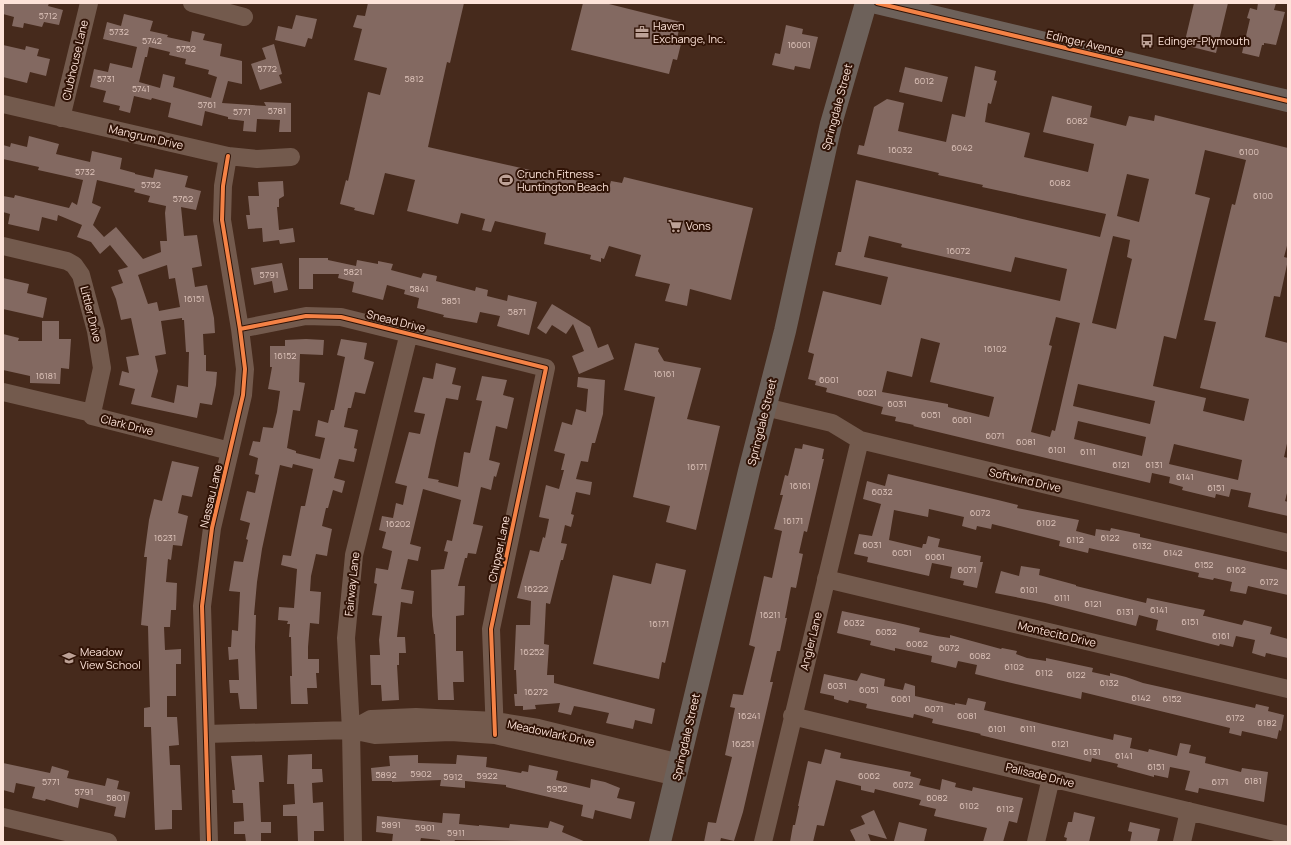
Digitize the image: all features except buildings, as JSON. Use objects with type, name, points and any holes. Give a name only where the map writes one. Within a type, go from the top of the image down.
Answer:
[{"type":"main road","name":"Springdale Street","points":[[660,842],[765,407],[787,324],[831,124],[866,3]]},
{"type":"main road","name":"Edinger Avenue","points":[[877,3],[1288,101]]},
{"type":"main road","points":[[948,3],[982,28]]},
{"type":"street","name":"Clubhouse Lane","points":[[61,118],[89,3]]},
{"type":"street","points":[[192,3],[244,17]]},
{"type":"street","name":"Mangrum Drive","points":[[3,104],[228,156],[257,159],[290,157]]},
{"type":"street","name":"Nassau Lane","points":[[209,842],[202,629],[204,584],[212,528],[243,395],[245,369],[222,220],[223,186],[228,156]]},
{"type":"street","name":"Littler Drive","points":[[3,246],[67,261],[74,265],[81,275],[96,331],[102,368],[92,413]]},
{"type":"street","name":"Snead Drive","points":[[240,329],[306,316],[341,317],[546,368]]},
{"type":"street","name":"Fairway Lane","points":[[353,842],[351,730],[346,638],[354,555],[409,333]]},
{"type":"street","name":"Chipper Lane","points":[[495,728],[491,629],[546,368]]},
{"type":"street","name":"Clark Drive","points":[[3,392],[92,413],[92,416],[230,451]]},
{"type":"street","name":"Softwind Drive","points":[[765,407],[832,423],[860,440],[1288,543]]},
{"type":"street","name":"Angler Lane","points":[[763,842],[792,716],[860,440]]},
{"type":"street","name":"Montecito Drive","points":[[826,579],[1288,688]]},
{"type":"street","name":"Palisade Drive","points":[[792,716],[1288,835]]},
{"type":"street","name":"Meadowlark Drive","points":[[206,734],[351,730],[375,735],[451,732],[495,728],[538,728],[678,770]]},
{"type":"street","points":[[1036,842],[1051,778]]},
{"type":"street","points":[[1182,842],[1189,811]]},
{"type":"street","points":[[3,817],[108,842]]},
{"type":"cycle path","points":[[877,3],[1288,101]]},
{"type":"cycle path","points":[[209,842],[202,606],[212,528],[243,395],[245,369],[222,220],[223,186],[228,156]]},
{"type":"cycle path","points":[[240,329],[306,316],[341,317],[546,368],[491,629],[495,735]]},
{"type":"place","name":"Haven Exchange, Inc.","points":[[642,32]]},
{"type":"place","name":"Edinger-Plymouth","points":[[1147,41]]},
{"type":"place","name":"Crunch Fitness - Huntington Beach","points":[[506,180]]},
{"type":"place","name":"Vons","points":[[675,226]]},
{"type":"place","name":"Meadow View School","points":[[69,658]]}]
